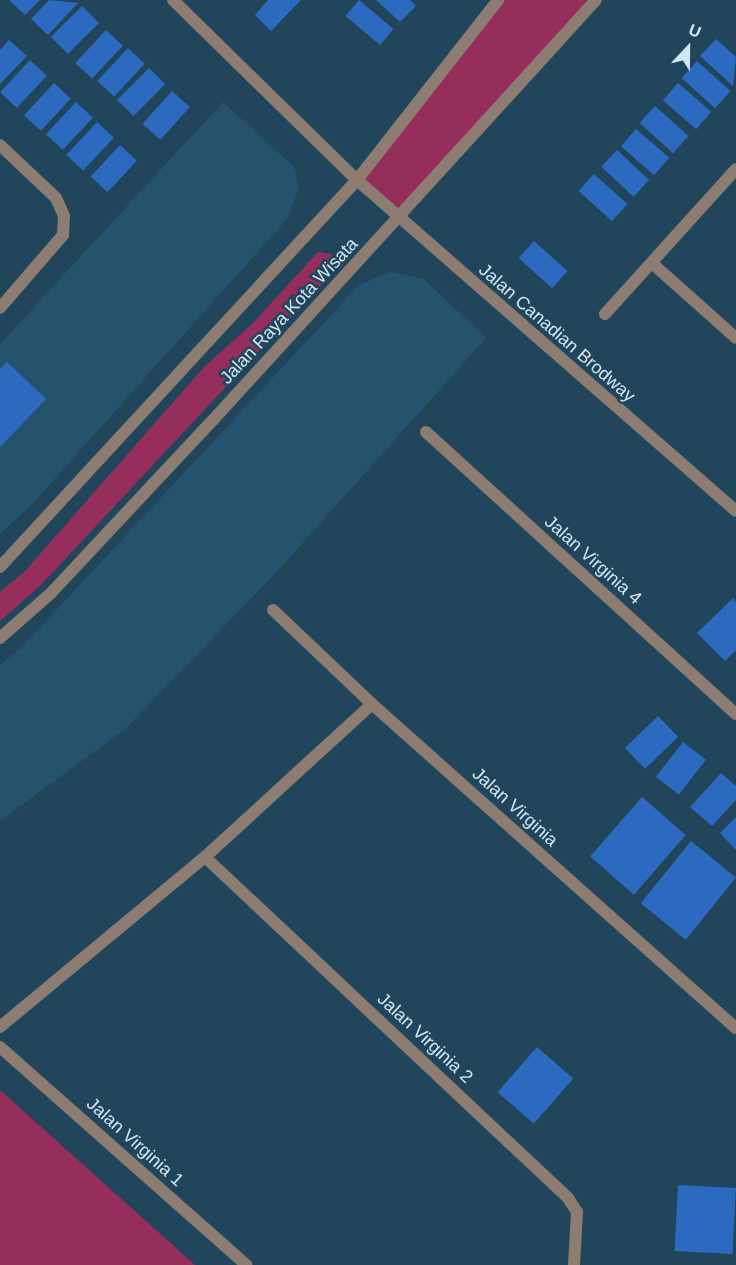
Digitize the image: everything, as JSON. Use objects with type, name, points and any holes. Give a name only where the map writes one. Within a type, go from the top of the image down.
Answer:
[{"type":"street","name":"Jalan Canadian Brodway","points":[[173,0],[398,219],[736,511]]},
{"type":"street","name":"Jalan Raya Kota Wisata","points":[[0,567],[357,180],[498,0]]},
{"type":"street","name":"Jalan Raya Kota Wisata","points":[[0,638],[51,593],[398,219],[597,0]]},
{"type":"street","points":[[0,146],[56,198],[64,216],[63,235],[0,308]]},
{"type":"street","points":[[605,314],[653,264],[736,169]]},
{"type":"street","points":[[653,264],[736,338]]},
{"type":"street","name":"Jalan Virginia 4","points":[[426,432],[736,714]]},
{"type":"street","name":"Jalan Virginia","points":[[273,610],[372,704],[736,1028]]},
{"type":"street","points":[[0,1027],[205,857],[372,704]]},
{"type":"street","name":"Jalan Virginia 2","points":[[205,857],[568,1198],[576,1212],[574,1265]]},
{"type":"street","name":"Jalan Virginia 1","points":[[0,1047],[246,1265]]},
{"type":"shaded area","points":[[498,0],[596,0],[398,219],[357,180]]},
{"type":"shaded area","points":[[223,102],[294,167],[299,187],[288,218],[34,502],[0,534],[0,344]]},
{"type":"shaded area","points":[[318,252],[331,254],[335,264],[331,274],[41,585],[0,621],[0,592],[25,571],[205,366],[252,324]]},
{"type":"shaded area","points":[[390,272],[424,279],[486,338],[273,576],[125,729],[0,821],[0,665],[21,648],[359,285]]},
{"type":"shaded area","points":[[1,1091],[195,1265],[0,1265]]},
{"type":"building","points":[[9,0],[40,0],[25,15]]},
{"type":"building","points":[[49,0],[78,3],[48,35],[31,19]]},
{"type":"building","points":[[268,0],[301,0],[271,31],[255,15]]},
{"type":"building","points":[[359,0],[393,29],[380,45],[346,16]]},
{"type":"building","points":[[376,0],[410,0],[416,6],[400,22]]},
{"type":"building","points":[[82,6],[99,23],[68,54],[51,37]]},
{"type":"building","points":[[106,30],[123,46],[92,79],[75,63]]},
{"type":"building","points":[[716,39],[736,57],[733,86],[700,56]]},
{"type":"building","points":[[9,40],[27,56],[0,84],[0,50]]},
{"type":"building","points":[[128,48],[145,64],[114,97],[97,81]]},
{"type":"building","points":[[30,60],[47,76],[17,108],[0,92]]},
{"type":"building","points":[[697,61],[730,91],[715,108],[682,78]]},
{"type":"building","points":[[149,68],[165,84],[133,116],[117,100]]},
{"type":"building","points":[[54,83],[71,99],[41,131],[24,115]]},
{"type":"building","points":[[678,83],[711,112],[696,129],[663,100]]},
{"type":"building","points":[[172,91],[190,107],[160,140],[143,124]]},
{"type":"building","points":[[76,102],[93,118],[63,150],[46,134]]},
{"type":"building","points":[[655,106],[688,136],[673,153],[640,123]]},
{"type":"building","points":[[97,122],[114,138],[83,171],[66,155]]},
{"type":"building","points":[[636,129],[669,158],[654,175],[621,146]]},
{"type":"building","points":[[120,145],[137,161],[107,192],[91,176]]},
{"type":"building","points":[[617,150],[649,180],[633,197],[601,167]]},
{"type":"building","points":[[594,174],[627,204],[612,221],[579,191]]},
{"type":"building","points":[[534,241],[567,271],[552,288],[519,258]]},
{"type":"building","points":[[7,362],[46,399],[0,447],[0,369]]},
{"type":"building","points":[[733,598],[736,602],[736,650],[725,661],[697,633]]},
{"type":"building","points":[[658,716],[678,737],[645,769],[625,748]]},
{"type":"building","points":[[683,742],[706,760],[679,795],[656,777]]},
{"type":"building","points":[[721,773],[736,786],[736,800],[712,826],[690,807]]},
{"type":"building","points":[[642,797],[686,835],[634,895],[590,857]]},
{"type":"building","points":[[736,817],[736,850],[720,833]]},
{"type":"building","points":[[691,841],[736,878],[686,940],[641,903]]},
{"type":"building","points":[[537,1047],[573,1078],[534,1124],[498,1092]]},
{"type":"building","points":[[678,1185],[736,1188],[732,1254],[675,1251]]}]
